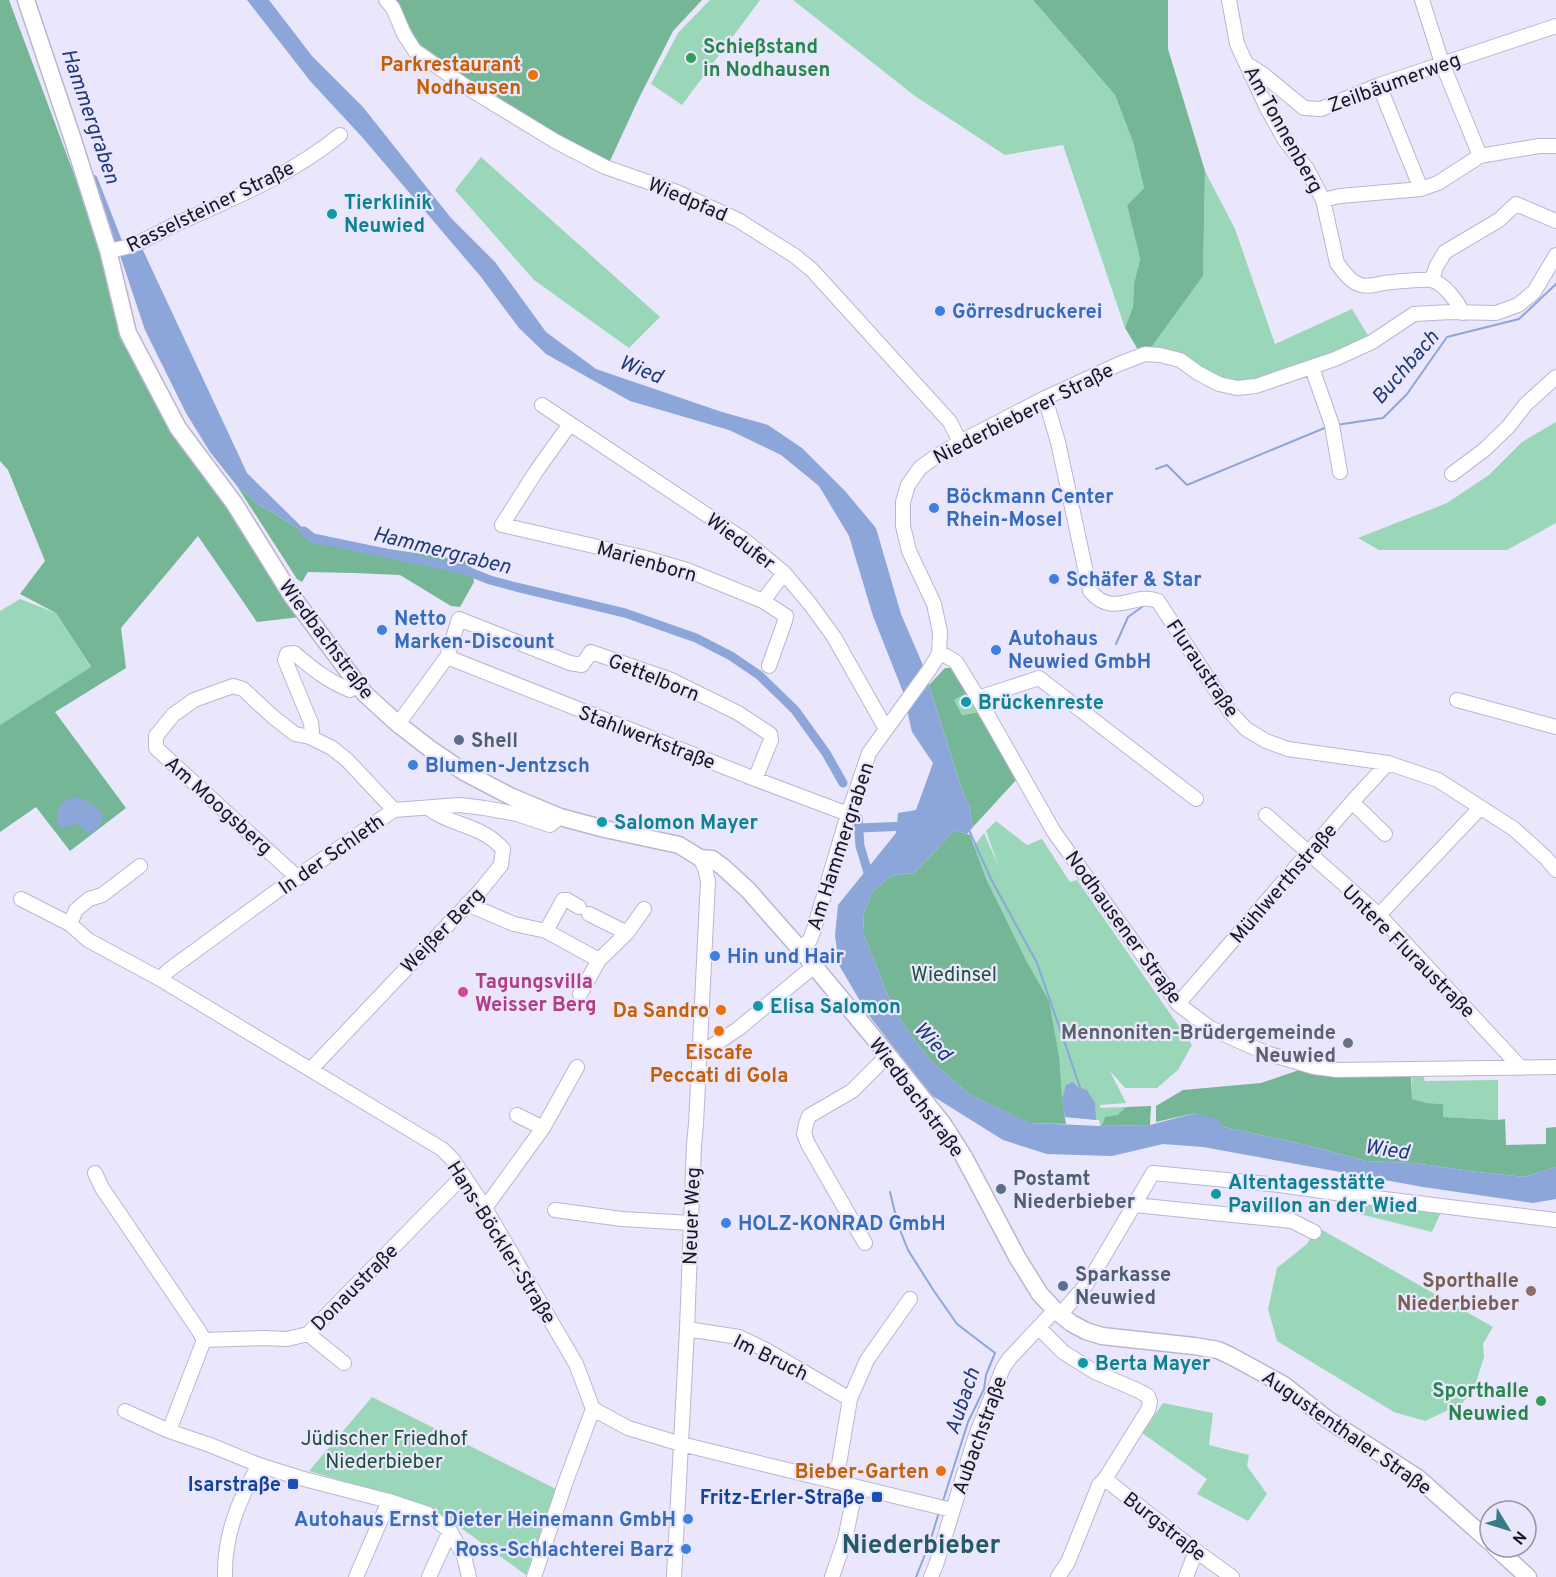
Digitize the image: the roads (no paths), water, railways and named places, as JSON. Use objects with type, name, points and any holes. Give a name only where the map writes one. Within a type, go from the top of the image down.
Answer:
[{"type":"main road","name":"Wiedbachstraße","points":[[26,0],[108,250],[128,333],[178,428],[234,503],[292,596],[358,686],[398,724],[429,748],[464,772],[512,797],[560,817],[679,845],[687,848],[699,858],[712,859],[735,878],[800,949],[943,1124],[964,1157],[1017,1257],[1040,1294],[1058,1313]]},
{"type":"main road","name":"Augustenthaler Straße","points":[[1058,1313],[1086,1331],[1102,1335],[1194,1346],[1218,1350],[1231,1356],[1284,1385],[1327,1419],[1418,1478],[1478,1531]]},
{"type":"main road","points":[[1508,1559],[1528,1577]]},
{"type":"street","name":"Wiedpfad","points":[[386,0],[393,8],[415,51],[468,88],[555,141],[605,167],[691,197],[738,220],[795,256],[812,270],[950,422],[960,442]]},
{"type":"street","name":"Am Tonnenberg","points":[[1229,0],[1237,44],[1268,110],[1285,140],[1307,169],[1323,201],[1337,262],[1349,278],[1358,284],[1370,287],[1387,283],[1432,280]]},
{"type":"street","points":[[1422,0],[1442,63],[1480,156]]},
{"type":"street","name":"Zeilbäumerweg","points":[[1247,64],[1304,108],[1321,109],[1379,85],[1442,63],[1555,29]]},
{"type":"street","points":[[1379,85],[1421,189]]},
{"type":"street","name":"Rasselsteiner Straße","points":[[108,250],[117,250],[143,240],[274,179],[309,158],[340,135]]},
{"type":"street","points":[[1323,201],[1340,196],[1421,189],[1438,183],[1480,156],[1539,146],[1556,146]]},
{"type":"street","points":[[1463,313],[1459,304],[1447,290],[1432,280],[1436,267],[1445,252],[1499,220],[1516,204],[1556,221]]},
{"type":"street","name":"Niederbieberer Straße","points":[[939,654],[940,632],[934,604],[909,551],[902,511],[908,485],[920,468],[935,457],[1045,398],[1145,354],[1180,360],[1219,384],[1237,388],[1256,386],[1312,368],[1372,342],[1414,314],[1496,313],[1518,305],[1534,292],[1556,255]]},
{"type":"street","points":[[1312,368],[1332,425],[1340,472]]},
{"type":"street","points":[[1452,474],[1484,450],[1556,377]]},
{"type":"street","name":"Fluraustraße","points":[[1045,398],[1058,442],[1090,591],[1098,600],[1111,604],[1151,598],[1158,601],[1230,712],[1246,729],[1266,741],[1288,749],[1388,763],[1438,780],[1514,829],[1556,870]]},
{"type":"street","name":"Wiedufer","points":[[542,405],[742,540],[784,573],[834,637],[886,729]]},
{"type":"street","name":"Marienborn","points":[[570,424],[502,525],[642,557],[687,570],[763,602],[786,616],[769,666]]},
{"type":"street","points":[[763,602],[784,573]]},
{"type":"street","name":"Gettelborn","points":[[447,657],[459,619],[570,663],[582,665],[591,652],[669,679],[738,713],[770,734],[771,740],[755,779]]},
{"type":"street","points":[[310,737],[311,723],[285,660],[287,654],[294,653],[324,678],[338,685],[350,690],[358,686]]},
{"type":"street","name":"Am Hammergraben","points":[[800,949],[810,940],[814,929],[848,814],[869,753],[939,654]]},
{"type":"street","name":"Nodhausener Straße","points":[[939,654],[956,662],[1054,832],[1178,1004],[1210,1028],[1266,1053],[1314,1067],[1337,1070],[1556,1068]]},
{"type":"street","points":[[398,724],[447,657]]},
{"type":"street","name":"Stahlwerkstraße","points":[[447,657],[848,814]]},
{"type":"street","points":[[978,698],[1039,678],[1196,799]]},
{"type":"street","name":"Am Moogsberg","points":[[298,878],[156,748],[156,736],[173,715],[194,700],[233,686],[243,689],[295,734],[310,737],[332,748],[347,760],[394,810]]},
{"type":"street","points":[[1457,700],[1556,728]]},
{"type":"street","name":"Mühlwerthstraße","points":[[1178,1004],[1388,763]]},
{"type":"street","points":[[1352,802],[1385,834]]},
{"type":"street","name":"In der Schleth","points":[[160,979],[274,893],[394,810],[460,805],[517,814],[550,825],[560,817]]},
{"type":"street","name":"Weißer Berg","points":[[311,1069],[493,877],[501,865],[503,849],[491,838],[470,826],[435,814],[428,808]]},
{"type":"street","points":[[1379,915],[1480,808]]},
{"type":"street","name":"Untere Fluraustraße","points":[[1266,815],[1379,915],[1521,1068]]},
{"type":"street","name":"Neuer Weg","points":[[674,1577],[708,881],[705,868],[699,858]]},
{"type":"street","points":[[70,924],[76,910],[89,899],[102,895],[140,866]]},
{"type":"street","points":[[546,931],[557,897],[567,900],[627,933]]},
{"type":"street","name":"Hans-Böckler-Straße","points":[[21,899],[70,924],[88,940],[160,979],[442,1149],[453,1160],[485,1208],[576,1364],[593,1409]]},
{"type":"street","points":[[467,904],[514,924],[546,931],[599,960]]},
{"type":"street","points":[[580,994],[599,960],[627,933],[644,909]]},
{"type":"street","points":[[700,1050],[706,1050],[738,1029],[814,966]]},
{"type":"street","points":[[865,1243],[804,1134],[809,1116],[852,1091],[888,1055]]},
{"type":"street","points":[[485,1208],[543,1128],[577,1067]]},
{"type":"street","points":[[517,1115],[543,1128]]},
{"type":"street","points":[[95,1173],[102,1188],[204,1340],[169,1431]]},
{"type":"street","name":"Aubachstraße","points":[[931,1577],[936,1565],[944,1508],[1003,1368],[1038,1328],[1058,1313],[1095,1271],[1152,1173],[1292,1186],[1354,1196],[1556,1220]]},
{"type":"street","name":"Donaustraße","points":[[204,1340],[264,1338],[287,1340],[308,1334],[463,1176]]},
{"type":"street","points":[[1135,1205],[1292,1221],[1314,1232]]},
{"type":"street","points":[[555,1210],[622,1219],[690,1223]]},
{"type":"street","points":[[836,1482],[850,1399],[867,1360],[910,1299]]},
{"type":"street","points":[[1038,1328],[1064,1352],[1095,1372],[1143,1393],[1148,1396],[1150,1402],[1148,1410],[1102,1482],[1068,1562],[1058,1577]]},
{"type":"street","name":"Im Bruch","points":[[687,1329],[739,1337],[766,1350],[850,1399]]},
{"type":"street","points":[[308,1334],[344,1363]]},
{"type":"street","points":[[534,1577],[567,1477],[593,1409],[628,1428],[681,1444],[944,1508]]},
{"type":"street","points":[[125,1411],[259,1466],[389,1501],[428,1514],[450,1531],[464,1556],[469,1577]]},
{"type":"street","points":[[225,1577],[229,1532],[246,1486],[259,1466]]},
{"type":"street","name":"Burgstraße","points":[[1102,1482],[1232,1577]]},
{"type":"street","points":[[832,1577],[845,1539],[856,1487]]},
{"type":"street","points":[[356,1577],[389,1501]]},
{"type":"street","points":[[429,1577],[450,1531]]},
{"type":"street","points":[[1186,1577],[1196,1551]]},
{"type":"water","points":[[247,0],[269,0],[312,56],[363,107],[451,218],[495,262],[546,332],[596,369],[722,412],[768,425],[802,448],[845,491],[876,528],[901,614],[922,663],[962,790],[969,805],[973,827],[967,834],[955,830],[914,873],[891,876],[873,891],[864,913],[863,932],[892,1006],[930,1060],[969,1094],[1031,1123],[1100,1126],[1150,1125],[1195,1113],[1219,1120],[1224,1127],[1366,1161],[1414,1163],[1525,1177],[1556,1167],[1556,1199],[1533,1203],[1423,1187],[1203,1147],[1163,1144],[1112,1156],[1047,1154],[1003,1140],[931,1095],[867,1013],[839,965],[835,936],[838,905],[896,833],[898,813],[916,810],[933,763],[912,732],[903,692],[873,616],[849,536],[819,486],[781,455],[729,430],[630,401],[546,354],[519,328],[481,277],[362,137],[311,82]]},
{"type":"water","name":"Hammergraben","points":[[141,246],[247,473],[313,538],[259,505],[237,486],[210,452],[186,413],[145,330],[120,255]]},
{"type":"water","points":[[75,797],[91,804],[103,815],[102,822],[88,834],[78,824],[62,828],[58,825],[59,806]]},
{"type":"water","points":[[1073,1082],[1078,1087],[1087,1090],[1095,1103],[1096,1120],[1065,1117],[1062,1099],[1066,1085]]},
{"type":"waterway","name":"Hammergraben","points":[[93,179],[118,243]]},
{"type":"waterway","name":"Buchbach","points":[[1336,425],[1383,418],[1407,394],[1447,337],[1519,319],[1556,284]]},
{"type":"waterway","name":"Buchbach","points":[[1156,469],[1167,465],[1187,485],[1327,427]]},
{"type":"waterway","name":"Hammergraben","points":[[304,531],[313,538],[462,569],[490,580],[625,613],[696,638],[731,656],[759,675],[795,710],[826,753],[843,783]]},
{"type":"waterway","name":"Buchbach","points":[[1116,644],[1128,617],[1146,604]]},
{"type":"waterway","name":"Hammergraben","points":[[858,818],[860,846],[870,879]]},
{"type":"waterway","points":[[859,828],[907,826]]},
{"type":"waterway","name":"Wied","points":[[968,828],[991,879],[1037,963],[1081,1090]]},
{"type":"waterway","name":"Aubach","points":[[890,1192],[898,1225],[908,1250],[934,1291],[957,1324],[995,1353],[986,1375],[984,1389],[968,1422],[942,1504]]},
{"type":"waterway","name":"Aubach","points":[[916,1577],[939,1512]]},
{"type":"place","name":"Schießstand in Nodhausen","points":[[691,58]]},
{"type":"place","name":"Parkrestaurant Nodhausen","points":[[533,75]]},
{"type":"place","name":"Tierklinik Neuwied","points":[[332,214]]},
{"type":"place","name":"Görresdruckerei","points":[[940,311]]},
{"type":"place","name":"Böckmann Center Rhein-Mosel","points":[[934,508]]},
{"type":"place","name":"Schäfer & Star","points":[[1054,579]]},
{"type":"place","name":"Netto Marken-Discount","points":[[382,630]]},
{"type":"place","name":"Autohaus Neuwied GmbH","points":[[996,650]]},
{"type":"place","name":"Brückenreste","points":[[966,702]]},
{"type":"place","name":"Shell","points":[[459,740]]},
{"type":"place","name":"Blumen-Jentzsch","points":[[413,765]]},
{"type":"place","name":"Salomon Mayer","points":[[602,822]]},
{"type":"place","name":"Hin und Hair","points":[[715,956]]},
{"type":"place","name":"Tagungsvilla Weisser Berg","points":[[463,992]]},
{"type":"place","name":"Elisa Salomon","points":[[758,1006]]},
{"type":"place","name":"Da Sandro","points":[[721,1010]]},
{"type":"place","name":"Eiscafe Peccati di Gola","points":[[719,1031]]},
{"type":"place","name":"Mennoniten-Brüdergemeinde Neuwied","points":[[1348,1043]]},
{"type":"place","name":"Postamt Niederbieber","points":[[1001,1189]]},
{"type":"place","name":"Altentagesstätte Pavillon an der Wied","points":[[1216,1194]]},
{"type":"place","name":"HOLZ-KONRAD GmbH","points":[[726,1223]]},
{"type":"place","name":"Sparkasse Neuwied","points":[[1063,1286]]},
{"type":"place","name":"Sporthalle Niederbieber","points":[[1531,1291]]},
{"type":"place","name":"Berta Mayer","points":[[1083,1363]]},
{"type":"place","name":"Sporthalle Neuwied","points":[[1541,1401]]},
{"type":"place","name":"Bieber-Garten","points":[[941,1471]]},
{"type":"place","name":"Isarstraße","points":[[293,1484]]},
{"type":"place","name":"Fritz-Erler-Straße","points":[[877,1497]]},
{"type":"place","name":"Autohaus Ernst Dieter Heinemann GmbH","points":[[688,1519]]},
{"type":"place","name":"Ross-Schlachterei Barz","points":[[686,1549]]},
{"type":"district","name":"Niederbieber","points":[[921,1544]]},
{"type":"park label","name":"Wiedinsel","points":[[954,974]]},
{"type":"park label","name":"Jüdischer Friedhof Niederbieber","points":[[384,1450]]}]
